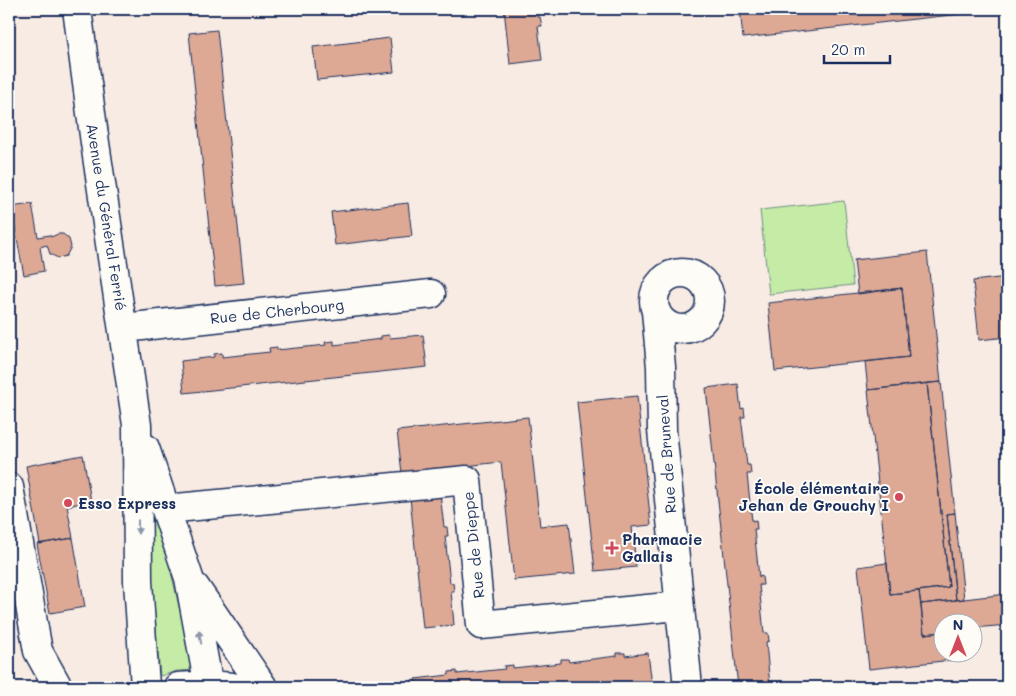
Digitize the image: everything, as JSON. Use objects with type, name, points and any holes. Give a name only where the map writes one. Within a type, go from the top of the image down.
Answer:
[{"type":"street","name":"Avenue du Général Ferrié","points":[[77,9],[95,143],[138,426]]},
{"type":"street","name":"Rue de Cherbourg","points":[[124,328],[431,294]]},
{"type":"street","name":"Rue de Bruneval","points":[[656,311],[661,368],[662,430],[678,606],[688,687]]},
{"type":"street","points":[[138,426],[189,578],[217,687],[178,687]]},
{"type":"street","points":[[138,426],[138,581],[145,687]]},
{"type":"street","name":"Rue de Dieppe","points":[[166,509],[467,480],[481,625],[678,606]]},
{"type":"street","points":[[9,488],[38,650],[58,687]]},
{"type":"street","points":[[189,578],[263,687]]},
{"type":"street","points":[[126,687],[142,658]]},
{"type":"green space","points":[[844,201],[853,285],[769,294],[760,210]]},
{"type":"green space","points":[[140,441],[194,670],[177,671],[160,676]]},
{"type":"building","points":[[9,9],[12,28],[9,28]]},
{"type":"building","points":[[504,9],[536,9],[537,17],[540,17],[542,26],[538,26],[542,60],[510,64]]},
{"type":"building","points":[[740,9],[1006,9],[743,38]]},
{"type":"building","points":[[217,30],[244,283],[215,286],[189,33]]},
{"type":"building","points":[[390,38],[394,72],[317,80],[313,47]]},
{"type":"building","points":[[408,203],[412,236],[335,245],[331,212]]},
{"type":"building","points":[[32,204],[38,237],[50,235],[51,237],[63,234],[69,239],[71,247],[66,256],[58,258],[50,254],[47,245],[40,247],[44,271],[24,275],[11,207]]},
{"type":"building","points":[[927,252],[941,382],[868,390],[865,362],[909,357],[902,288],[858,294],[854,260]]},
{"type":"building","points":[[1007,277],[1007,337],[979,340],[973,281]]},
{"type":"building","points":[[902,288],[909,357],[775,371],[768,303]]},
{"type":"building","points":[[389,335],[390,338],[423,335],[427,367],[184,393],[181,361],[214,357],[214,354],[222,353],[222,357],[270,352],[269,348],[277,347],[277,350],[326,345],[325,342],[334,341],[334,345],[381,339],[381,336]]},
{"type":"building","points":[[941,382],[955,513],[947,514],[956,600],[921,604],[919,591],[949,587],[927,383]]},
{"type":"building","points":[[927,383],[949,587],[890,594],[868,390]]},
{"type":"building","points":[[738,384],[741,409],[744,408],[745,417],[741,417],[747,465],[750,465],[751,474],[747,474],[752,521],[756,520],[757,529],[754,529],[759,577],[762,576],[763,585],[759,585],[764,633],[768,633],[769,641],[766,642],[770,687],[738,687],[706,388]]},
{"type":"building","points":[[637,396],[651,525],[632,527],[636,567],[595,571],[577,402]]},
{"type":"building","points":[[528,417],[540,526],[569,523],[575,574],[514,580],[501,462],[402,473],[397,431]]},
{"type":"building","points":[[83,455],[91,501],[67,506],[73,538],[40,544],[26,466]]},
{"type":"building","points":[[440,494],[444,527],[447,527],[448,536],[445,536],[450,583],[453,583],[454,591],[451,591],[454,625],[423,628],[410,497]]},
{"type":"building","points":[[955,513],[964,599],[956,600],[947,514]]},
{"type":"building","points":[[73,538],[85,607],[50,613],[37,544]]},
{"type":"building","points":[[887,563],[890,594],[919,591],[924,634],[934,633],[934,662],[869,669],[858,567]]},
{"type":"building","points":[[1007,594],[1007,625],[984,627],[984,614],[934,614],[934,633],[924,634],[921,604]]},
{"type":"building","points":[[617,653],[625,653],[625,656],[648,653],[652,685],[631,687],[416,687],[415,679],[449,675],[449,672],[457,671],[457,674],[505,669],[504,666],[513,665],[513,668],[561,663],[561,659],[568,659],[569,662],[617,656]]},
{"type":"place","name":"École élémentaire Jehan de Grouchy I","points":[[899,497]]},
{"type":"place","name":"Esso Express","points":[[68,503]]},
{"type":"place","name":"Pharmacie Gallais","points":[[612,548]]}]
